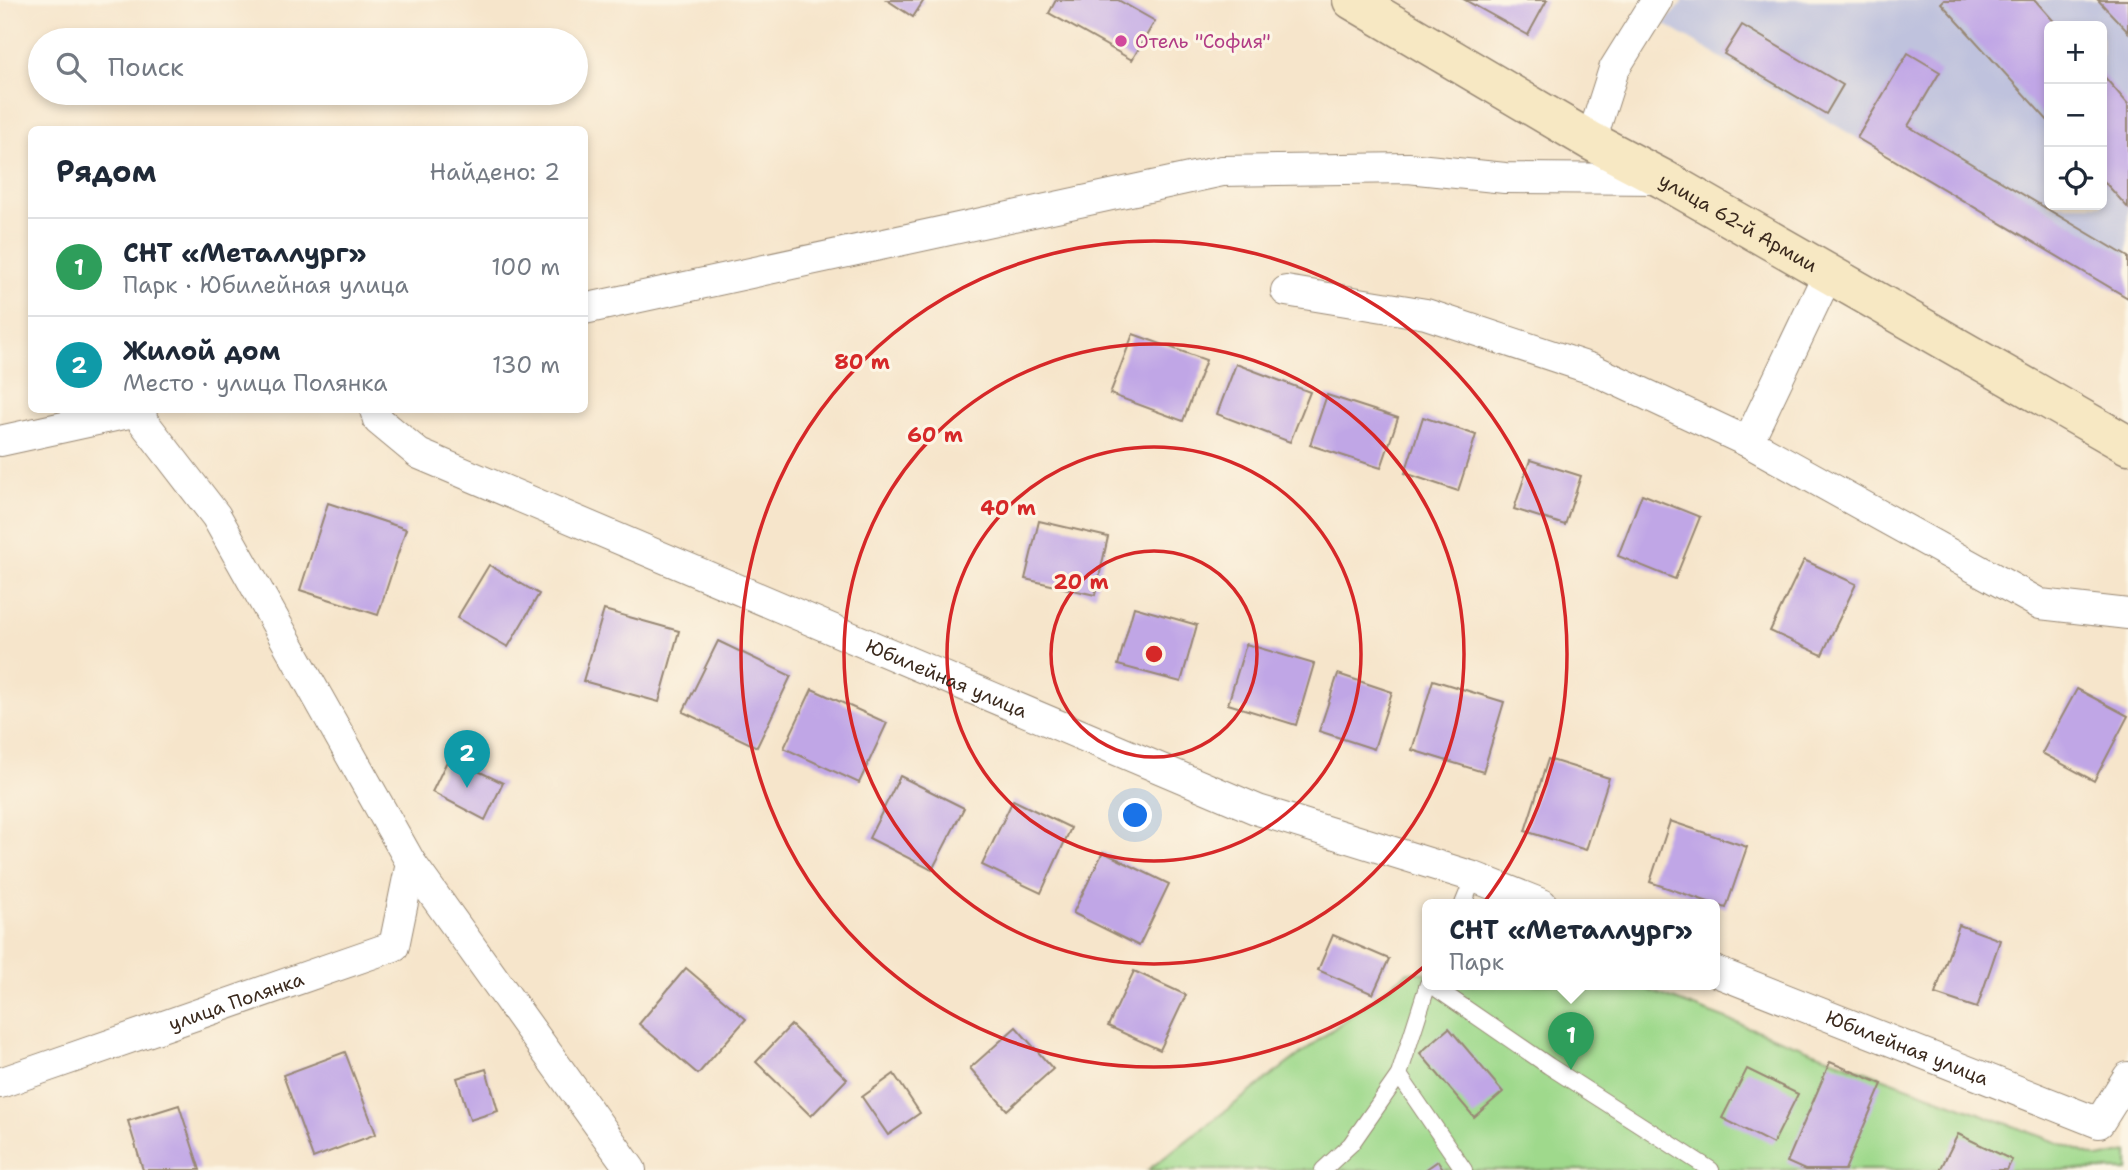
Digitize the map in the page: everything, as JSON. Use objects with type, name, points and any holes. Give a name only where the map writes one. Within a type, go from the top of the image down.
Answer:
[{"type":"street","name":"улица 62-й Армии","points":[[1352,0],[1591,141],[1663,179],[2128,444]]},
{"type":"street","points":[[1591,141],[1614,69],[1657,0]]},
{"type":"street","points":[[588,308],[1222,171],[1408,168],[1505,178],[1663,179]]},
{"type":"street","points":[[1748,442],[1828,274]]},
{"type":"street","points":[[1286,291],[1426,314],[1592,369],[1748,442],[2040,604],[2128,614]]},
{"type":"street","points":[[0,441],[125,413]]},
{"type":"street","points":[[140,413],[216,516],[411,863],[631,1170]]},
{"type":"street","name":"Юбилейная улица","points":[[376,413],[378,420],[419,454],[431,460],[1258,810],[1469,890],[1516,899]]},
{"type":"street","name":"улица Полянка","points":[[0,1083],[394,946],[411,863]]},
{"type":"street","name":"Юбилейная улица","points":[[1720,973],[2099,1123],[2128,1077]]},
{"type":"lane","points":[[1323,1170],[1351,1143],[1399,1075],[1427,990]]},
{"type":"lane","points":[[1438,990],[1549,1066],[1711,1170]]},
{"type":"lane","points":[[1399,1075],[1464,1170]]},
{"type":"shaded area","points":[[1684,0],[2128,0],[2128,298],[1664,24]]},
{"type":"green space","points":[[1408,972],[1422,973],[1422,990],[1648,990],[2099,1158],[2128,1152],[2128,1170],[1148,1170]]},
{"type":"building","points":[[887,0],[924,0],[913,17]]},
{"type":"building","name":"Отель \"София\"","points":[[1056,0],[1118,0],[1155,21],[1132,60],[1049,13]]},
{"type":"building","points":[[1465,0],[1547,0],[1528,35]]},
{"type":"building","points":[[1944,0],[2035,0],[2054,21],[2044,21],[2044,116],[1941,3]]},
{"type":"building","points":[[2098,0],[2128,0],[2128,32]]},
{"type":"building","points":[[1742,25],[1843,85],[1826,114],[1724,54]]},
{"type":"building","points":[[1908,53],[1940,72],[1908,126],[2044,207],[2044,210],[2049,210],[2128,257],[2128,298],[1857,138]]},
{"type":"building","points":[[2107,80],[2128,104],[2128,208],[2107,185]]},
{"type":"building","points":[[1133,334],[1206,360],[1183,421],[1110,394]]},
{"type":"building","points":[[1236,364],[1310,392],[1290,442],[1217,414]]},
{"type":"building","points":[[1327,395],[1398,418],[1381,468],[1310,445]]},
{"type":"building","points":[[1423,417],[1476,435],[1458,491],[1405,473]]},
{"type":"building","points":[[1530,460],[1581,476],[1565,525],[1514,509]]},
{"type":"building","points":[[1642,494],[1700,517],[1675,579],[1618,556]]},
{"type":"building","points":[[328,503],[406,529],[378,615],[300,590]]},
{"type":"building","points":[[1039,521],[1108,537],[1095,595],[1025,579]]},
{"type":"building","points":[[1804,560],[1856,584],[1822,655],[1770,631]]},
{"type":"building","points":[[489,565],[539,594],[508,647],[457,618]]},
{"type":"building","points":[[1134,607],[1197,625],[1181,682],[1118,665]]},
{"type":"building","points":[[604,610],[679,631],[659,702],[583,681]]},
{"type":"building","points":[[718,641],[791,676],[757,747],[683,712]]},
{"type":"building","points":[[1246,644],[1314,664],[1296,725],[1228,704]]},
{"type":"building","points":[[1338,674],[1392,692],[1374,749],[1319,731]]},
{"type":"building","points":[[1433,680],[1504,702],[1483,772],[1412,750]]},
{"type":"building","points":[[812,689],[887,723],[859,783],[784,748]]},
{"type":"building","points":[[2077,689],[2128,716],[2094,781],[2042,753]]},
{"type":"building","points":[[449,757],[503,783],[485,820],[432,792]]},
{"type":"building","points":[[1548,759],[1609,778],[1586,850],[1525,831]]},
{"type":"building","points":[[900,776],[964,808],[932,870],[869,838]]},
{"type":"building","points":[[1013,800],[1071,828],[1041,893],[982,865]]},
{"type":"building","points":[[1670,821],[1747,847],[1726,908],[1720,906],[1720,899],[1700,899],[1650,882]]},
{"type":"building","points":[[1103,852],[1169,884],[1139,946],[1073,913]]},
{"type":"building","points":[[1959,925],[2000,940],[1977,1008],[1935,994]]},
{"type":"building","points":[[1333,935],[1389,959],[1373,994],[1318,970]]},
{"type":"building","points":[[686,968],[746,1019],[698,1074],[639,1024]]},
{"type":"building","points":[[1134,971],[1186,995],[1160,1050],[1108,1026]]},
{"type":"building","points":[[791,1025],[847,1079],[811,1116],[756,1062]]},
{"type":"building","points":[[1016,1027],[1053,1069],[1007,1110],[970,1068]]},
{"type":"building","points":[[1449,1028],[1503,1092],[1474,1117],[1420,1053]]},
{"type":"building","points":[[345,1052],[376,1134],[313,1158],[283,1075]]},
{"type":"building","points":[[1830,1062],[1882,1084],[1845,1170],[1805,1170],[1787,1162]]},
{"type":"building","points":[[486,1069],[498,1111],[470,1120],[457,1078]]},
{"type":"building","points":[[1747,1069],[1798,1094],[1773,1144],[1722,1118]]},
{"type":"building","points":[[894,1074],[920,1113],[888,1135],[862,1097]]},
{"type":"building","points":[[179,1105],[200,1170],[143,1170],[128,1121]]},
{"type":"building","points":[[1958,1134],[2012,1160],[2007,1170],[1940,1170]]},
{"type":"building","points":[[1438,1161],[1444,1170],[1425,1170]]},
{"type":"place","name":"Отель \"София\"","points":[[1121,41]]},
{"type":"place","name":"Жилой дом","points":[[467,788]]},
{"type":"place","name":"СНТ «Металлург»","points":[[1571,1070]]}]
